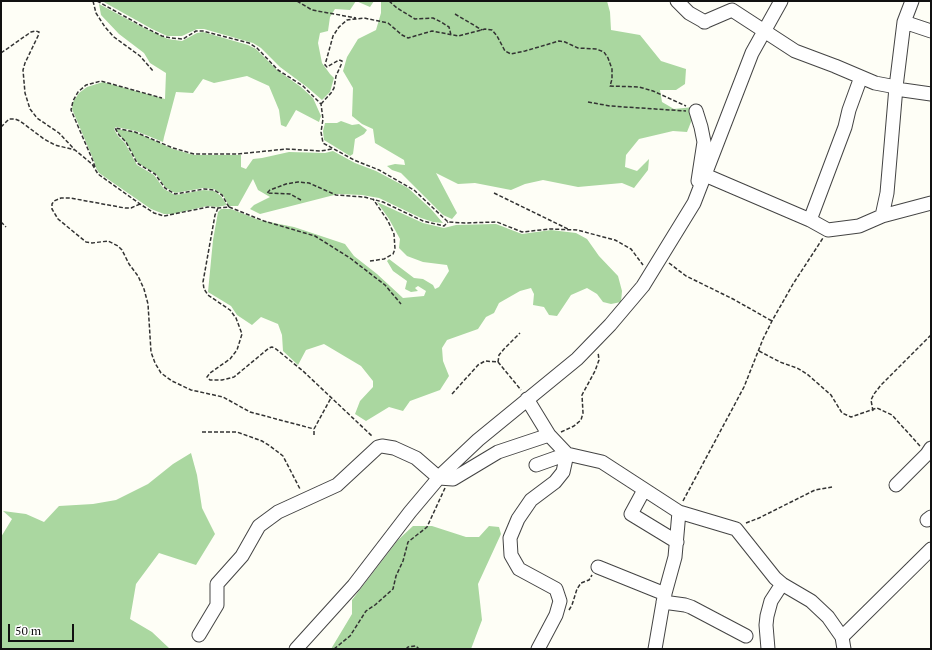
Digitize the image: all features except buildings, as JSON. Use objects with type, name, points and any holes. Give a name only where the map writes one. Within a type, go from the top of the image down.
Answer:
[{"type":"street","points":[[677,1],[689,13],[705,22],[732,10],[765,30],[795,51],[875,83],[931,94]]},
{"type":"street","points":[[296,649],[354,585],[410,512],[444,478],[478,440],[577,359],[610,325],[643,286],[670,243],[697,195],[752,53],[781,1]]},
{"type":"street","points":[[882,216],[886,193],[904,22],[912,1]]},
{"type":"street","points":[[904,22],[931,31]]},
{"type":"street","points":[[810,220],[845,127],[849,110],[861,77]]},
{"type":"street","points":[[696,111],[704,142],[699,168],[697,195]]},
{"type":"street","points":[[705,175],[810,220],[828,230],[859,226],[882,216],[931,203]]},
{"type":"street","points":[[527,399],[550,436],[567,454]]},
{"type":"street","points":[[199,635],[217,606],[217,584],[242,556],[259,526],[278,512],[337,485],[380,447],[394,448],[416,458],[444,478],[453,479],[498,452],[550,436]]},
{"type":"street","points":[[896,485],[927,454],[929,448]]},
{"type":"street","points":[[538,649],[556,615],[560,601],[556,589],[519,569],[511,556],[510,538],[518,519],[531,500],[555,482],[563,472],[567,454]]},
{"type":"street","points":[[536,464],[567,454],[602,462],[679,512],[736,530],[775,578],[811,602],[828,617],[843,643],[931,549]]},
{"type":"street","points":[[644,490],[630,514],[677,542]]},
{"type":"street","points":[[656,649],[664,598],[675,557],[679,512]]},
{"type":"street","points":[[598,567],[664,598],[691,607],[746,636]]},
{"type":"street","points":[[768,649],[766,624],[767,616],[771,601],[782,584]]},
{"type":"path","points":[[93,1],[96,13],[105,27],[114,37],[140,56],[153,71]]},
{"type":"path","points":[[97,1],[162,36],[183,39],[196,31],[203,31],[249,44],[257,48],[278,70],[303,86],[321,104],[323,119],[321,132],[323,143],[354,160],[379,170],[414,190],[448,222],[497,222],[522,232],[550,229],[577,230],[615,240],[631,249],[646,270],[651,273]]},
{"type":"path","points":[[297,1],[312,10],[388,23],[408,38],[432,31],[458,36],[486,29],[492,30],[505,51],[511,54],[559,41],[578,48],[596,49],[604,52],[608,58],[612,69],[610,86],[639,87],[653,91],[696,111]]},
{"type":"path","points":[[389,1],[397,8],[415,19],[432,18],[441,22],[450,28],[451,35]]},
{"type":"path","points":[[454,14],[482,30]]},
{"type":"path","points":[[321,104],[334,88],[336,76],[342,61],[339,60],[327,67],[325,66],[333,36],[339,27],[348,20],[357,18]]},
{"type":"path","points":[[1,53],[31,32],[38,32],[38,36],[23,70],[25,93],[30,108],[37,118],[59,133],[75,150],[92,164],[98,174],[110,184],[154,213],[164,216],[208,207],[229,207],[264,221],[315,236],[350,258],[385,284],[401,304]]},
{"type":"path","points":[[95,169],[71,110],[73,101],[78,92],[86,85],[102,81],[162,98]]},
{"type":"path","points":[[588,102],[610,106],[696,111]]},
{"type":"path","points":[[1,126],[9,119],[15,119],[55,145],[75,150]]},
{"type":"path","points":[[229,207],[222,195],[214,190],[204,189],[175,194],[165,188],[155,174],[138,163],[126,142],[118,135],[115,128],[135,132],[173,148],[194,154],[238,154],[286,150],[321,151],[332,148]]},
{"type":"path","points":[[301,200],[290,194],[268,193],[270,190],[286,184],[298,182],[316,185],[336,195],[364,197],[383,202],[423,221],[444,226],[448,222]]},
{"type":"path","points":[[494,193],[569,230]]},
{"type":"path","points":[[140,204],[132,208],[125,208],[70,198],[61,198],[54,201],[52,204],[52,209],[58,219],[86,242],[92,243],[108,241],[118,246],[122,250],[144,289],[148,304],[152,352],[155,363],[161,373],[172,381],[191,390],[223,398],[250,412],[314,429]]},
{"type":"path","points":[[370,261],[384,259],[393,254],[395,248],[394,234],[388,221],[373,199]]},
{"type":"path","points":[[218,208],[215,215],[203,282],[204,289],[208,295],[230,310],[236,318],[242,334],[237,350],[230,359],[210,373],[207,377],[210,380],[222,380],[234,377],[272,347],[303,371],[376,440],[380,447]]},
{"type":"path","points":[[1,222],[6,227]]},
{"type":"path","points":[[679,512],[684,499],[744,387],[758,351],[772,322],[793,284],[828,230]]},
{"type":"path","points":[[667,262],[686,276],[733,299],[772,322]]},
{"type":"path","points":[[498,362],[499,355],[520,333]]},
{"type":"path","points":[[873,411],[871,400],[874,394],[881,385],[931,335]]},
{"type":"path","points":[[550,436],[574,426],[581,420],[583,413],[582,395],[599,360],[599,353],[592,344]]},
{"type":"path","points":[[758,351],[807,374],[831,395],[842,413],[851,418],[873,411],[877,408],[892,415],[929,448]]},
{"type":"path","points":[[452,394],[478,365],[485,361],[498,362],[527,399]]},
{"type":"path","points":[[314,435],[314,429],[331,398]]},
{"type":"path","points":[[202,432],[237,432],[262,441],[270,446],[283,456],[306,500]]},
{"type":"path","points":[[334,649],[350,636],[366,611],[393,589],[408,542],[427,527],[442,497],[444,478]]},
{"type":"path","points":[[732,528],[759,518],[815,490],[832,487]]},
{"type":"path","points":[[569,611],[576,589],[581,583],[589,580],[598,567]]},
{"type":"path","points":[[406,649],[408,646],[416,646],[419,649]]},
{"type":"green space","points":[[102,1],[356,1],[350,10],[335,9],[330,17],[328,31],[320,33],[318,43],[322,63],[334,78],[330,92],[322,100],[280,67],[261,48],[253,43],[204,29],[197,29],[182,36],[167,36]]},
{"type":"green space","points":[[356,1],[374,1],[370,7]]},
{"type":"green space","points":[[381,1],[607,1],[610,12],[611,30],[640,35],[661,61],[686,69],[685,84],[676,90],[660,90],[662,102],[674,109],[694,107],[693,117],[687,132],[673,131],[639,139],[626,155],[625,167],[637,171],[649,159],[648,170],[634,188],[622,183],[578,187],[543,180],[525,184],[511,190],[475,183],[458,184],[436,173],[457,213],[452,219],[443,215],[401,173],[392,170],[387,166],[395,164],[405,165],[404,160],[375,143],[373,129],[362,124],[352,116],[353,88],[343,71],[347,57],[358,39],[376,30],[381,13]]},
{"type":"green space","points":[[99,4],[168,39],[182,41],[197,33],[203,32],[248,45],[256,49],[277,70],[301,87],[313,98],[321,116],[319,122],[296,110],[286,127],[281,125],[279,110],[269,86],[247,76],[214,83],[203,79],[193,93],[176,92],[163,142],[136,131],[116,127],[114,129],[125,143],[137,165],[154,175],[164,189],[175,195],[204,190],[214,191],[221,196],[227,205],[218,207],[207,206],[173,214],[164,214],[151,209],[99,173],[72,109],[73,102],[79,93],[87,87],[103,82],[165,99],[166,73],[150,63],[144,53],[119,34],[101,15]]},
{"type":"green space","points":[[341,121],[352,125],[359,124],[367,130],[364,134],[355,139],[353,154],[350,156],[324,140],[323,131],[325,123],[337,123]]},
{"type":"green space","points":[[116,129],[135,132],[173,149],[194,155],[241,155],[241,167],[246,169],[253,159],[289,152],[325,153],[333,151],[408,188],[431,209],[443,223],[433,222],[421,218],[379,198],[362,195],[338,194],[260,214],[250,209],[254,205],[270,197],[258,190],[253,179],[238,206],[229,206],[223,195],[214,189],[203,188],[175,193],[165,187],[156,174],[138,163],[126,142],[119,135]]},
{"type":"green space","points":[[377,202],[423,223],[444,228],[456,225],[496,224],[522,234],[551,230],[576,233],[587,239],[599,256],[618,276],[622,291],[621,302],[611,304],[603,302],[597,294],[587,288],[571,295],[557,316],[549,315],[544,307],[533,305],[534,294],[531,288],[520,291],[499,303],[494,313],[486,317],[478,329],[447,340],[442,348],[443,361],[449,376],[440,390],[410,401],[403,411],[389,407],[366,421],[355,414],[360,401],[373,387],[373,381],[361,366],[324,344],[306,350],[298,365],[283,351],[282,335],[278,324],[261,317],[252,325],[237,315],[231,306],[208,292],[213,240],[218,212],[221,209],[231,209],[259,220],[294,227],[345,244],[354,256],[377,274],[403,298],[424,296],[426,291],[418,286],[415,288],[418,291],[411,292],[405,289],[407,281],[393,271],[387,261],[389,259],[414,278],[423,279],[433,285],[435,289],[439,287],[449,271],[447,265],[423,262],[407,256],[399,248],[400,239],[389,219]]},
{"type":"green space","points":[[191,453],[197,475],[202,508],[215,534],[196,565],[159,553],[136,584],[130,619],[152,632],[170,649],[1,649],[1,537],[12,519],[3,511],[26,514],[44,522],[59,506],[93,504],[116,500],[148,484],[173,464]]},
{"type":"green space","points":[[413,526],[432,526],[466,537],[479,537],[489,526],[499,527],[501,534],[478,584],[482,620],[471,649],[331,649],[352,614],[352,600],[398,540]]}]
